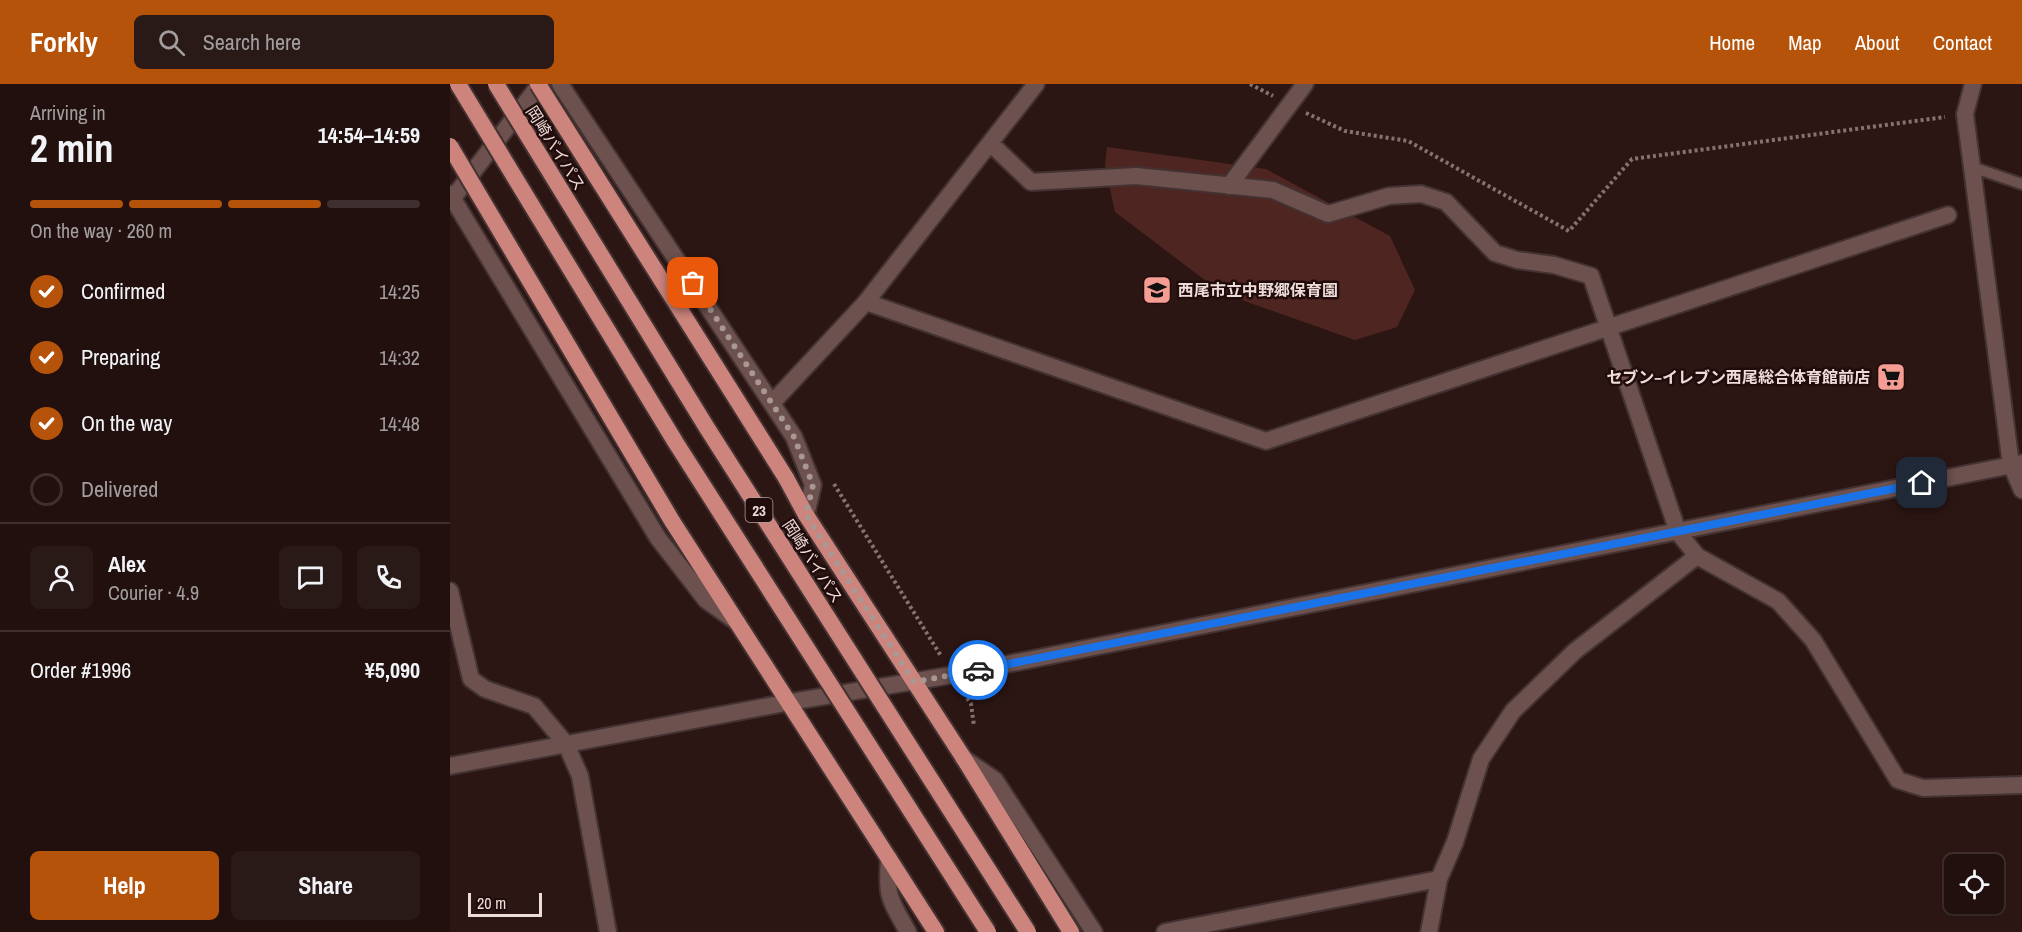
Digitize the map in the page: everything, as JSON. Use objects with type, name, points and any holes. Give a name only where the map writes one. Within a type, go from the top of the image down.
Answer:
[{"type":"highway","name":"23","points":[[458,84],[676,443],[988,932]]},
{"type":"highway","name":"岡崎バイパス","points":[[496,84],[707,428],[1028,932]]},
{"type":"highway","name":"23","points":[[539,84],[786,478],[806,515],[963,757],[1071,932]]},
{"type":"highway","points":[[450,146],[672,521],[936,932]]},
{"type":"street","points":[[539,84],[451,198],[658,538],[706,600],[739,624]]},
{"type":"street","points":[[560,84],[773,402],[794,437],[813,485],[806,515]]},
{"type":"street","points":[[773,402],[866,302],[1036,84]]},
{"type":"street","points":[[1229,186],[1305,84]]},
{"type":"street","points":[[1973,84],[1965,114],[2022,490]]},
{"type":"street","points":[[990,143],[1031,182],[1136,177],[1273,190],[1328,214],[1389,196],[1421,194],[1446,202],[1495,253],[1517,260],[1554,265],[1591,276],[1678,532],[1697,556],[1778,601],[1813,640],[1898,780],[1923,788],[2022,785]]},
{"type":"street","points":[[866,302],[1266,441],[1948,215]]},
{"type":"street","points":[[450,766],[790,702],[914,682],[2017,464]]},
{"type":"street","points":[[1429,932],[1439,879],[1455,842],[1481,759],[1513,711],[1575,651],[1697,556]]},
{"type":"street","points":[[450,591],[471,679],[484,689],[534,706],[566,744],[580,776],[608,932]]},
{"type":"street","points":[[963,757],[995,780],[1094,932]]},
{"type":"street","points":[[890,858],[888,897],[908,932]]},
{"type":"street","points":[[1165,932],[1439,879]]},
{"type":"lane","points":[[1972,167],[2022,184]]},
{"type":"path","points":[[1250,84],[1345,131],[1408,141],[1569,231],[1632,159],[1965,114]]},
{"type":"shaded area","points":[[1107,147],[1266,169],[1390,236],[1415,290],[1397,327],[1355,340],[1222,293],[1115,212],[1105,165]]},
{"type":"way so far","points":[[693,283],[794,437],[813,485],[806,515],[914,682],[978,670]]},
{"type":"place","name":"西尾市立中野郷保育園","points":[[1157,290]]},
{"type":"place","name":"セブン−イレブン西尾総合体育館前店","points":[[1891,377]]},
{"type":"route","points":[[978,670],[1922,483]]}]
